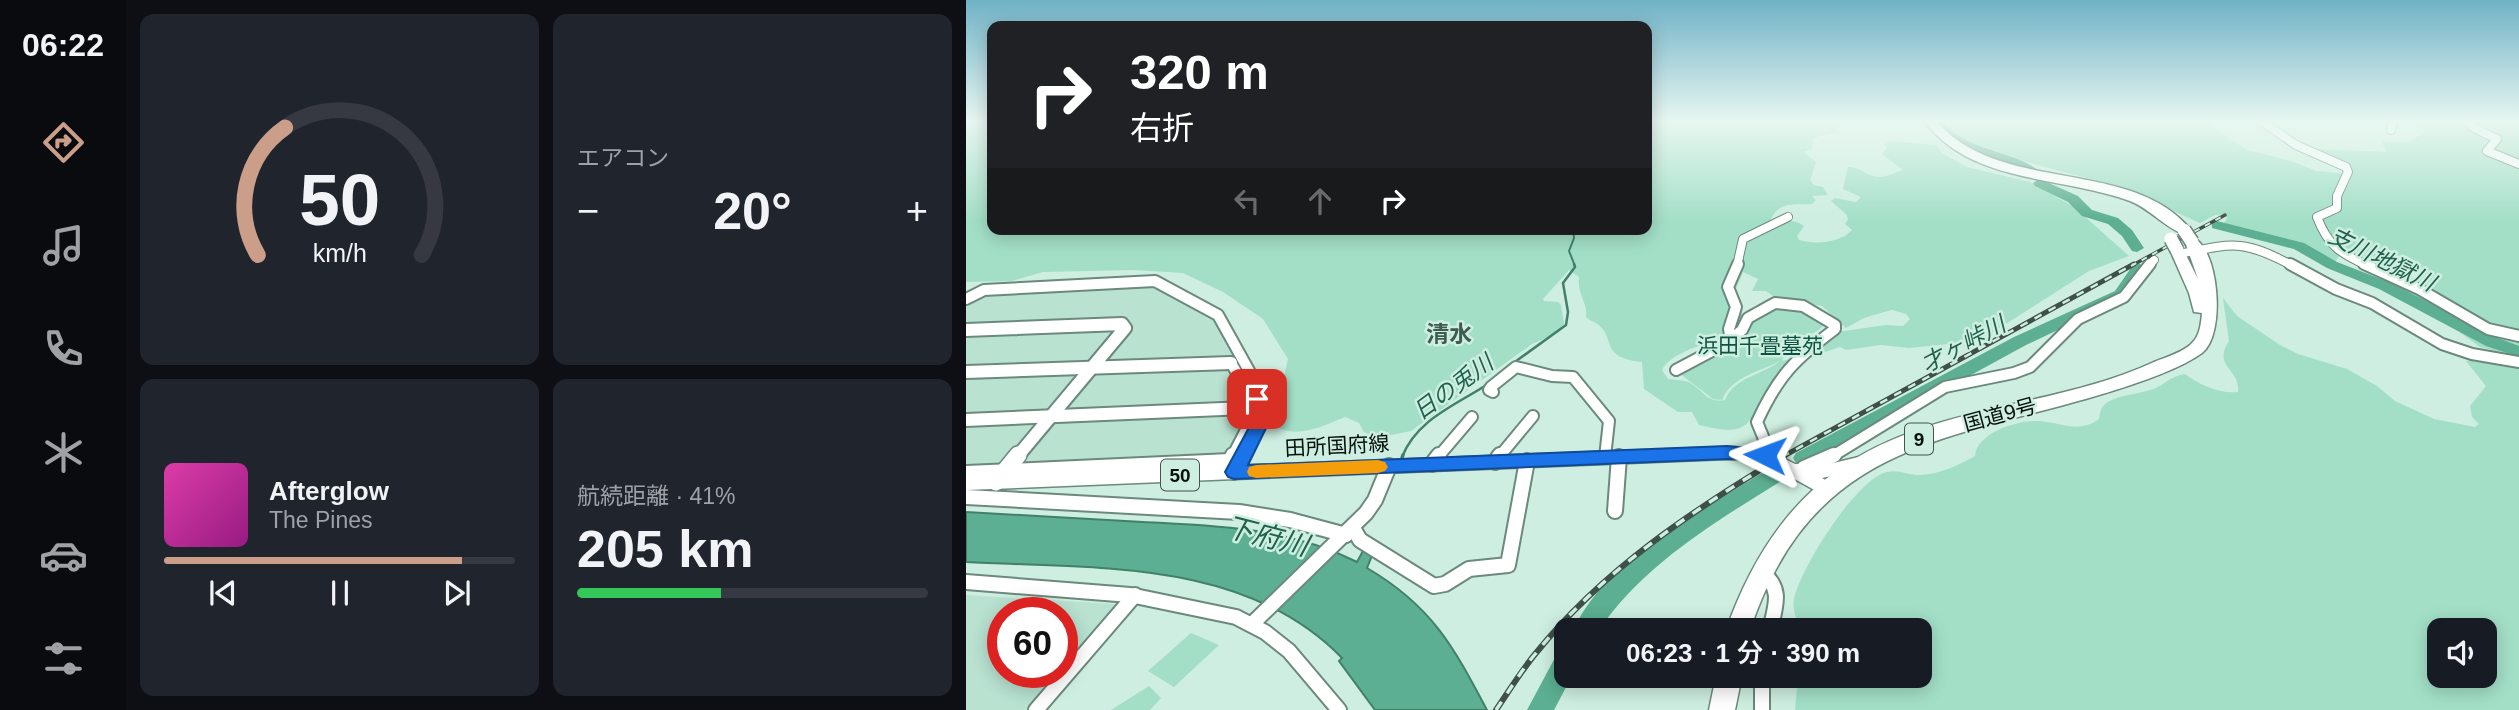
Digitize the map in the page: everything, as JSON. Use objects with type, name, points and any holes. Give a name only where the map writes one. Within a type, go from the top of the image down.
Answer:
[{"type":"highway","name":"国道9号","points":[[1742,618],[1760,571],[1785,532],[1867,454],[2137,378],[2196,350],[2209,328],[2209,296],[2183,244],[2157,218],[2136,204],[2073,183],[2020,172],[1970,154]]},
{"type":"highway","points":[[1722,710],[1727,688]]},
{"type":"main road","name":"田所国府線","points":[[966,483],[1000,476],[1396,466],[1727,453],[1765,455],[1827,490]]},
{"type":"main road","points":[[1793,470],[1825,471],[1867,454]]},
{"type":"street","points":[[2317,154],[2346,167],[2348,172],[2337,196],[2337,208],[2317,217],[2325,238],[2339,252],[2419,289],[2488,329],[2519,335]]},
{"type":"street","points":[[2495,154],[2519,164]]},
{"type":"street","points":[[1734,337],[1730,335],[1729,329],[1736,307],[1728,287],[1739,261],[1743,239],[1787,216]]},
{"type":"street","points":[[2183,244],[2230,244],[2259,248],[2336,289],[2372,303],[2442,344],[2472,354],[2519,362]]},
{"type":"street","points":[[1867,454],[1891,419],[1945,387],[2014,373],[2029,367],[2078,319],[2124,297],[2154,261]]},
{"type":"street","points":[[966,299],[984,290],[1156,281],[1218,315],[1253,378],[1262,420],[1230,469]]},
{"type":"street","points":[[1676,370],[1734,337],[1748,318],[1775,303],[1803,306],[1836,325],[1835,329],[1796,358],[1795,364],[1780,377],[1768,398],[1757,422],[1766,444],[1765,455]]},
{"type":"street","points":[[966,330],[1122,324],[1125,328],[1000,476],[966,473]]},
{"type":"street","points":[[966,372],[1231,363],[1244,383],[1248,426],[1230,469]]},
{"type":"street","points":[[1493,392],[1489,390],[1491,387],[1518,367],[1552,376],[1565,374],[1573,377],[1609,421],[1615,511]]},
{"type":"street","points":[[966,420],[1246,408]]},
{"type":"street","points":[[1495,462],[1533,416]]},
{"type":"street","points":[[1432,464],[1472,418]]},
{"type":"street","points":[[966,497],[1239,512],[1290,520],[1360,540],[1434,586],[1445,584],[1469,569],[1507,565],[1527,461]]},
{"type":"street","points":[[1254,622],[1346,534],[1375,500],[1396,466]]},
{"type":"street","points":[[1760,571],[1772,577],[1778,591],[1772,618]]},
{"type":"street","points":[[966,582],[1135,595],[1212,610],[1254,622],[1323,687],[1339,710]]},
{"type":"street","points":[[1036,710],[1135,595]]},
{"type":"street","points":[[1762,688],[1762,710]]},
{"type":"shaded area","points":[[1154,282],[1216,317],[1250,380],[1255,424],[1234,466],[966,478],[966,301],[983,292]]},
{"type":"shaded area","points":[[966,595],[999,597],[987,597],[987,688],[1046,688],[1027,710],[966,710]]},
{"type":"shaded area","points":[[1078,602],[1115,604],[1117,607],[1078,652]]},
{"type":"green space","name":"浜田千畳墓苑","points":[[966,154],[987,154],[987,235],[1652,235],[1652,154],[1807,154],[1816,162],[1810,180],[1814,185],[1823,187],[1828,195],[1812,196],[1816,200],[1812,204],[1782,207],[1770,221],[1800,223],[1804,226],[1797,236],[1799,240],[1827,242],[1841,238],[1852,230],[1845,224],[1847,215],[1831,201],[1835,198],[1856,202],[1861,197],[1843,189],[1848,167],[1857,168],[1875,177],[1886,176],[1903,170],[1882,154],[1944,154],[1967,167],[2030,182],[2074,207],[2129,256],[2089,271],[1968,348],[1959,343],[1909,348],[1881,345],[1846,350],[1840,347],[1806,360],[1776,376],[1756,413],[1744,426],[1727,430],[1699,425],[1692,412],[1678,412],[1644,389],[1642,362],[1619,356],[1613,351],[1602,329],[1586,317],[1579,277],[1569,270],[1543,299],[1561,305],[1564,323],[1559,332],[1532,344],[1411,431],[1374,436],[1364,432],[1359,423],[1345,417],[1300,432],[1273,426],[1288,359],[1263,319],[1223,292],[1183,273],[1134,270],[1043,272],[1012,281],[966,282]],"holes":[[[1743,272],[1758,279],[1752,291],[1766,291],[1776,298],[1822,306],[1846,328],[1864,318],[1892,310],[1906,314],[1910,319],[1903,326],[1886,325],[1837,332],[1793,361],[1782,361],[1790,345],[1820,329],[1825,323],[1792,305],[1774,305],[1748,320],[1725,345],[1679,373],[1713,399],[1722,400],[1726,392],[1739,380],[1780,361],[1742,381],[1729,392],[1725,400],[1718,401],[1713,400],[1691,383],[1668,379],[1662,370],[1672,359],[1731,332],[1740,322],[1742,309],[1735,291]]]},
{"type":"green space","points":[[1997,154],[2264,154],[2316,171],[2351,174],[2321,154],[2519,154],[2519,332],[2489,327],[2421,285],[2419,268],[2408,257],[2398,256],[2370,262],[2341,254],[2333,264],[2296,243],[2226,226],[2223,224],[2227,219],[2225,214],[2215,215],[2200,223],[2120,187]]},
{"type":"green space","points":[[2392,282],[2519,340],[2519,358],[2480,347],[2421,304],[2393,288],[2390,285]]},
{"type":"green space","points":[[2223,298],[2237,316],[2280,345],[2298,354],[2347,369],[2377,386],[2395,401],[2434,419],[2475,427],[2479,424],[2472,417],[2470,406],[2486,386],[2466,361],[2474,359],[2519,364],[2519,710],[1795,710],[1797,688],[1932,688],[1932,618],[1796,618],[1795,614],[1794,599],[1798,585],[1818,547],[1846,507],[1874,478],[1891,471],[1919,475],[1948,469],[1975,456],[1982,441],[1990,435],[2018,423],[2036,421],[2075,427],[2091,424],[2099,419],[2100,411],[2111,400],[2154,389],[2185,374],[2217,390],[2238,392],[2238,384],[2225,362],[2225,350],[2229,341]]},
{"type":"green space","points":[[1191,633],[1219,645],[1174,687],[1148,671]]},
{"type":"green space","points":[[1149,686],[1161,698],[1150,710],[1111,710]]},
{"type":"water","name":"下府川","points":[[966,512],[1252,530],[1305,542],[1357,562],[1364,549],[1373,553],[1367,568],[1408,597],[1439,629],[1487,710],[1375,710],[1339,661],[1342,658],[1303,625],[1260,602],[1214,586],[1166,575],[1116,569],[966,562]]},
{"type":"waterway","name":"才ヶ峠川","points":[[1992,154],[2033,171]]},
{"type":"waterway","name":"才ヶ峠川","points":[[2040,183],[2073,199],[2087,213],[2113,221],[2127,233],[2137,248]]},
{"type":"waterway","name":"支川地獄川","points":[[2217,225],[2299,246],[2332,265],[2385,286],[2492,342],[2519,352]]},
{"type":"waterway","name":"日の兎川","points":[[1574,235],[1569,251],[1575,266]]},
{"type":"waterway","name":"日の兎川","points":[[1512,364],[1566,325],[1568,312],[1563,283],[1575,267],[1574,264]]},
{"type":"waterway","name":"才ヶ峠川","points":[[1803,458],[2020,341],[2121,294],[2138,268]]},
{"type":"waterway","name":"日の兎川","points":[[1403,455],[1427,423],[1488,384]]},
{"type":"waterway","name":"日の兎川","points":[[1401,461],[1403,455]]},
{"type":"waterway","name":"才ヶ峠川","points":[[1594,618],[1622,583],[1645,562],[1696,525],[1774,476]]},
{"type":"waterway","name":"才ヶ峠川","points":[[1540,710],[1554,684]]},
{"type":"railway","points":[[2131,266],[2225,215]]},
{"type":"railway","points":[[1782,457],[2134,264]]},
{"type":"railway","points":[[1496,710],[1531,660],[1562,623],[1620,568],[1717,497],[1785,455]]},
{"type":"slow traffic","points":[[1256,472],[1378,467]]},
{"type":"district","name":"清水","points":[[1449,334]]},
{"type":"route","points":[[1257,399],[1262,420],[1234,472],[1727,453],[1765,455]]}]
